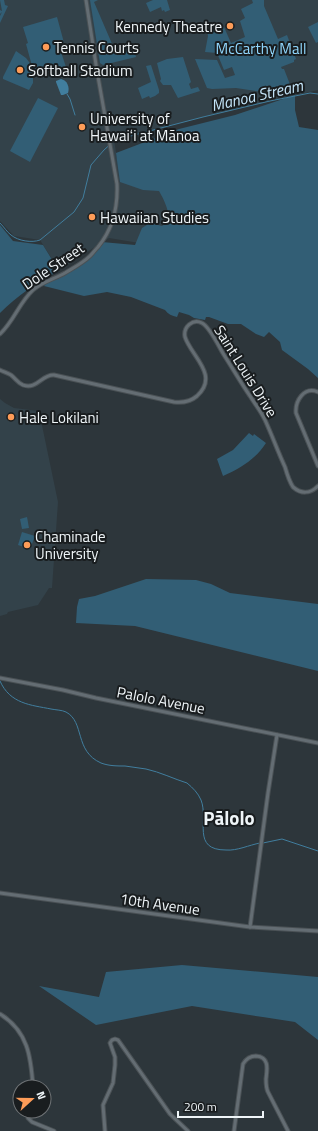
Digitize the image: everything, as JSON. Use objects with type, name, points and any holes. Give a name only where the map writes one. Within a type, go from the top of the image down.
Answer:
[{"type":"street","name":"Dole Street","points":[[0,334],[8,325],[26,297],[34,289],[65,273],[90,256],[102,242],[112,224],[117,199],[117,184],[86,0]]},
{"type":"street","name":"Saint Louis Drive","points":[[0,370],[10,375],[20,384],[27,386],[36,384],[46,376],[53,374],[174,402],[185,402],[198,395],[203,388],[205,381],[203,366],[186,339],[185,334],[186,328],[190,323],[195,321],[200,322],[212,334],[264,418],[293,487],[306,493],[313,491],[318,486]]},
{"type":"street","name":"Saint Louis Drive","points":[[318,392],[310,390],[303,394],[297,402],[296,413],[318,466]]},
{"type":"street","name":"Palolo Avenue","points":[[2,678],[277,735],[318,742]]},
{"type":"street","points":[[250,927],[277,735]]},
{"type":"street","name":"10th Avenue","points":[[0,893],[250,927],[318,931]]},
{"type":"street","points":[[0,1014],[16,1028],[28,1048],[31,1060],[32,1079]]},
{"type":"street","points":[[105,1131],[103,1105],[113,1083],[115,1057],[110,1043],[115,1039],[118,1040],[170,1114],[188,1131]]},
{"type":"street","points":[[234,1131],[243,1064],[248,1058],[255,1056],[262,1058],[268,1067],[266,1086],[288,1131]]},
{"type":"street","points":[[29,1119],[32,1122],[54,1131]]},
{"type":"shaded area","name":"University of Hawaiʻi at Mānoa","points":[[0,0],[318,0],[318,90],[203,117],[115,140],[114,139],[117,159],[177,197],[163,247],[109,238],[59,270],[40,240],[14,236],[0,221]]},
{"type":"shaded area","points":[[61,79],[68,84],[69,88],[68,93],[63,95],[61,95],[56,82]]},
{"type":"shaded area","name":"Chaminade University","points":[[0,399],[14,408],[39,411],[58,502],[52,588],[49,588],[38,605],[8,612],[7,614],[0,616]]},
{"type":"green space","points":[[0,0],[4,0],[5,5],[8,6],[0,23],[0,16],[2,12],[0,14],[0,10],[2,11]]},
{"type":"green space","points":[[90,0],[98,0],[94,2],[116,53],[133,46],[136,57],[103,65],[100,63]]},
{"type":"green space","points":[[153,0],[167,0],[170,10],[165,12],[164,10],[162,11],[161,7],[150,12],[146,3]]},
{"type":"green space","name":"McCarthy Mall","points":[[252,0],[264,0],[264,6],[278,39],[287,35],[296,59],[294,62],[281,67],[284,69],[291,87],[262,92],[236,88],[207,88],[195,59],[217,60],[225,78],[235,75],[232,67],[224,70],[217,53],[205,52],[208,36],[207,30],[219,25],[220,28],[224,27],[231,43],[245,37],[240,21],[245,18],[241,9],[253,3]]},
{"type":"green space","name":"Tennis Courts","points":[[57,17],[66,50],[61,52],[66,67],[35,76],[33,72],[33,83],[29,90],[3,79],[16,51],[26,58],[32,66],[26,44],[28,43],[23,27]]},
{"type":"green space","points":[[318,22],[318,42],[316,43],[308,27]]},
{"type":"green space","points":[[183,57],[191,82],[189,84],[191,89],[198,87],[200,91],[178,98],[171,85],[163,85],[160,81],[161,79],[157,63],[167,59]]},
{"type":"green space","points":[[151,65],[159,93],[150,98],[149,96],[142,99],[138,88],[151,82],[146,66]]},
{"type":"green space","points":[[295,95],[295,110],[299,127],[318,130],[318,378],[282,350],[280,342],[269,332],[264,337],[256,334],[241,324],[228,324],[209,317],[206,317],[205,320],[194,318],[179,312],[177,317],[175,317],[165,310],[131,297],[107,292],[84,296],[44,286],[49,280],[65,273],[90,256],[102,242],[135,245],[142,228],[150,223],[162,226],[168,222],[165,202],[159,191],[143,190],[120,182],[116,153],[179,129],[235,115]]},
{"type":"green space","points":[[38,98],[58,108],[30,162],[10,151]]},
{"type":"green space","points":[[0,225],[13,241],[43,245],[59,271],[28,289],[0,313]]},
{"type":"green space","points":[[249,433],[253,436],[254,434],[266,443],[262,449],[247,463],[223,476],[217,459],[233,450]]},
{"type":"green space","points":[[27,517],[29,528],[22,529],[20,519]]},
{"type":"green space","points":[[22,532],[35,536],[30,549],[18,545]]},
{"type":"green space","points":[[146,579],[196,580],[211,584],[230,593],[318,604],[318,671],[135,626],[76,623],[79,599],[95,596]]},
{"type":"green space","points":[[182,965],[318,977],[318,1040],[295,1022],[192,1006],[96,1025],[39,986],[99,997],[106,972]]},
{"type":"waterway","name":"Manoa Stream","points":[[0,223],[17,239],[29,241],[40,240],[74,212],[83,198],[91,165],[115,140],[270,101],[310,93],[318,94]]},
{"type":"waterway","points":[[67,94],[75,115]]},
{"type":"waterway","points":[[0,681],[4,689],[15,699],[36,706],[66,712],[76,722],[83,744],[87,751],[93,758],[101,763],[146,769],[187,783],[201,800],[203,808],[203,832],[208,845],[215,849],[230,850],[260,843]]},
{"type":"waterway","points":[[263,843],[282,839],[318,851]]},
{"type":"place","name":"Kennedy Theatre","points":[[230,26]]},
{"type":"place","name":"Tennis Courts","points":[[46,47]]},
{"type":"place","name":"Softball Stadium","points":[[20,70]]},
{"type":"place","name":"University of Hawaiʻi at Mānoa","points":[[82,127]]},
{"type":"place","name":"Hawaiian Studies","points":[[92,217]]},
{"type":"place","name":"Hale Lokilani","points":[[11,417]]},
{"type":"place","name":"Chaminade University","points":[[27,545]]},
{"type":"district","name":"Pālolo","points":[[229,817]]}]
